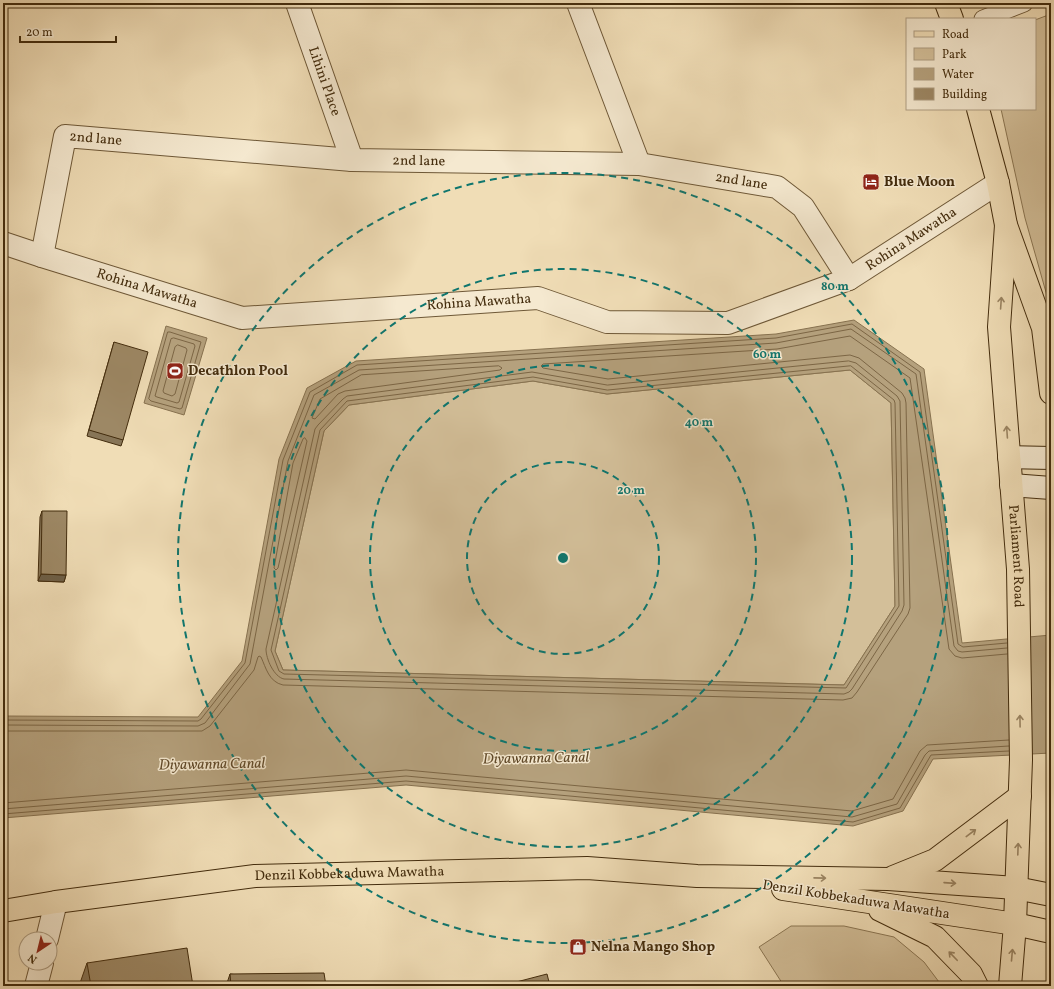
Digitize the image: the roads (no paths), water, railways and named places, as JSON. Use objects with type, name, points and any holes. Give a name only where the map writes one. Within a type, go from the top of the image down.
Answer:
[{"type":"main road","points":[[946,3],[952,18]]},
{"type":"main road","name":"Parliament Road","points":[[978,110],[998,183],[1006,225],[1043,328],[1051,393]]},
{"type":"main road","name":"Parliament Road","points":[[1006,225],[999,327],[1018,569],[1021,760],[1015,924],[1010,986]]},
{"type":"main road","points":[[888,879],[935,860],[1020,796]]},
{"type":"main road","name":"Denzil Kobbekaduwa Mawatha","points":[[3,911],[56,902],[254,876],[587,868],[697,876],[888,879],[1016,888]]},
{"type":"main road","name":"Denzil Kobbekaduwa Mawatha","points":[[697,876],[1015,924]]},
{"type":"main road","points":[[1016,888],[1051,894]]},
{"type":"main road","points":[[860,900],[935,937],[971,974],[977,986]]},
{"type":"main road","points":[[1015,924],[1051,932]]},
{"type":"street","name":"Lihini Place","points":[[297,3],[352,160]]},
{"type":"street","points":[[578,3],[639,164]]},
{"type":"street","name":"2nd lane","points":[[42,256],[65,136],[352,160],[639,164],[778,187],[803,207],[849,279]]},
{"type":"street","name":"Rohina Mawatha","points":[[3,243],[242,318],[538,298],[607,322],[728,323],[849,279],[998,183]]},
{"type":"street","points":[[1009,457],[1051,458]]},
{"type":"street","points":[[1011,485],[1051,488]]},
{"type":"street","points":[[50,931],[56,902]]},
{"type":"street","points":[[36,986],[40,971]]},
{"type":"lane","points":[[986,18],[1024,3]]},
{"type":"water","name":"Diyawanna Canal","points":[[854,320],[924,369],[962,643],[1051,635],[1051,753],[933,759],[903,811],[853,826],[406,785],[3,818],[3,716],[198,717],[242,661],[279,459],[307,388],[356,361],[776,334]],"holes":[[[850,370],[891,403],[895,606],[844,685],[283,670],[275,651],[324,431],[349,405],[533,381],[607,394]]]},
{"type":"water","name":"Decathlon Pool","points":[[166,326],[207,338],[184,415],[144,403]]},
{"type":"place","name":"Blue Moon","points":[[871,182]]},
{"type":"place","name":"Decathlon Pool","points":[[175,371]]},
{"type":"place","name":"Nelna Mango Shop","points":[[578,947]]}]
